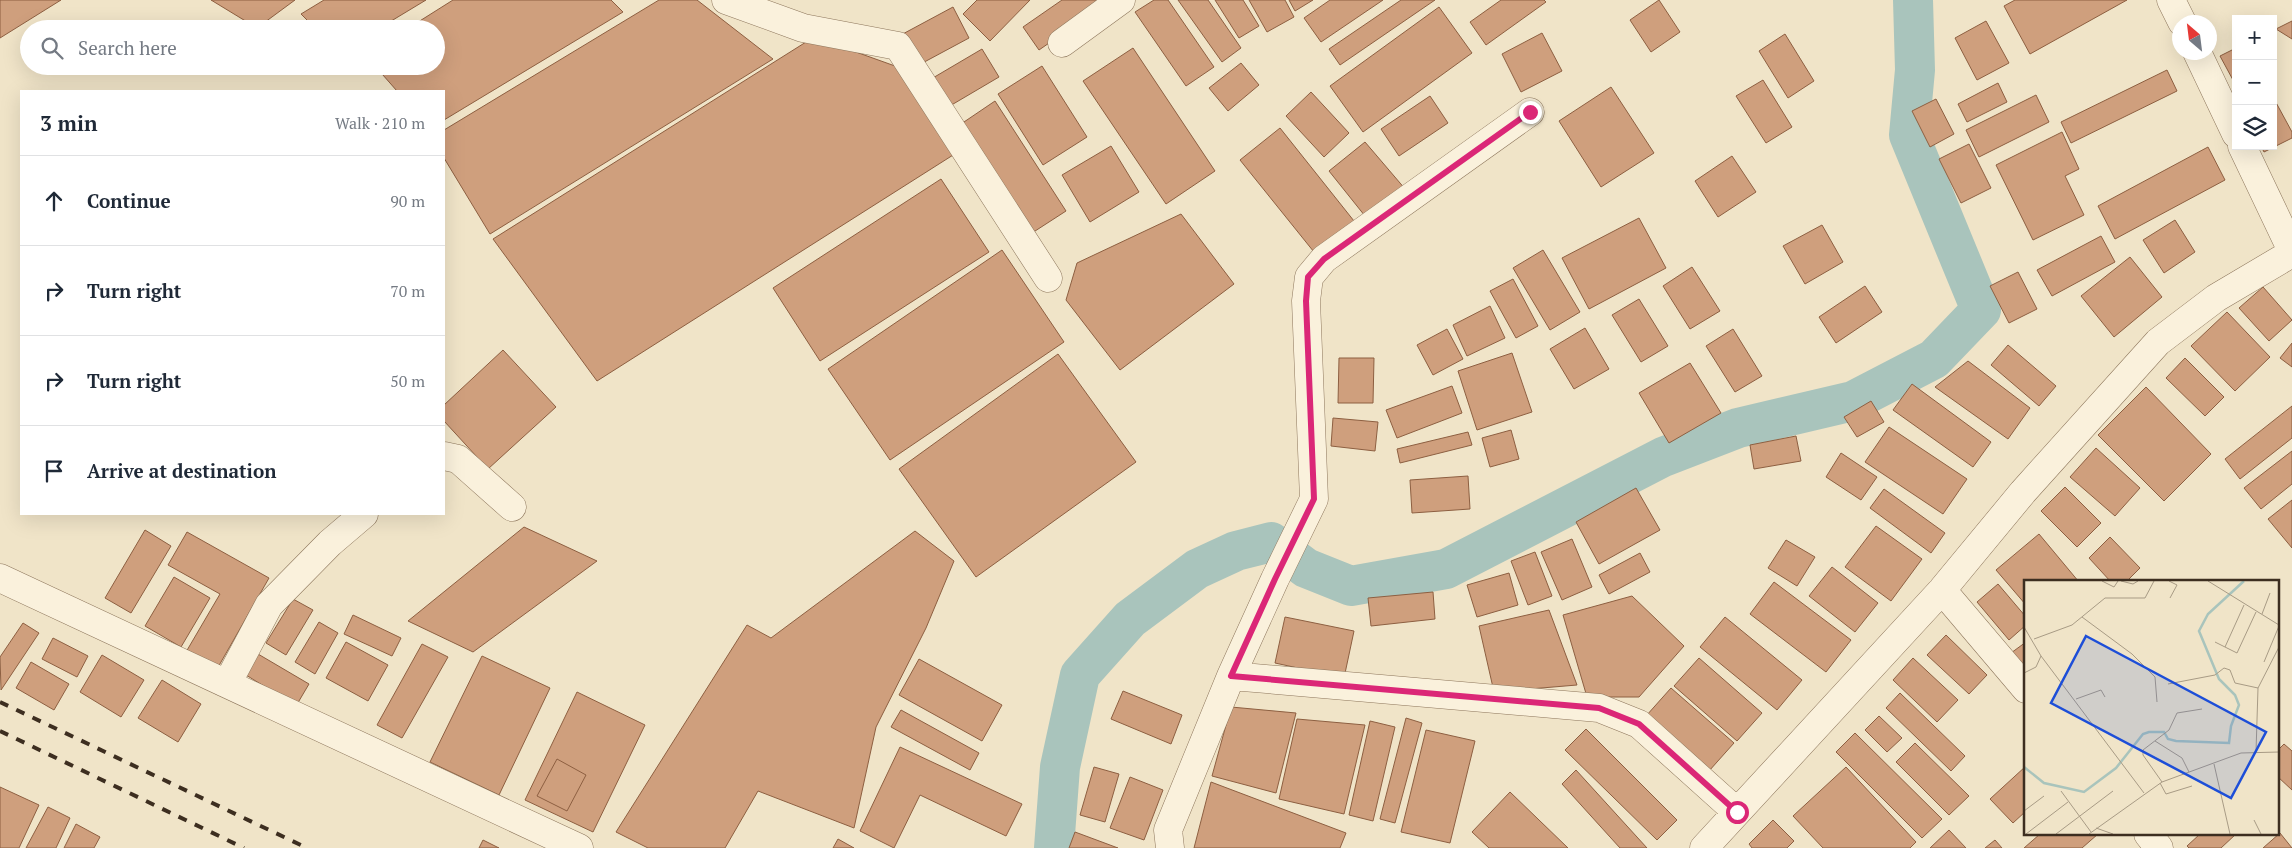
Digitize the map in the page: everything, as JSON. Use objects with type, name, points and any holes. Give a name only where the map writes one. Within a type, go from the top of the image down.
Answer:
[{"type":"street","points":[[726,0],[803,28],[898,46],[1048,278]]},
{"type":"street","points":[[1062,43],[1121,0]]},
{"type":"street","points":[[2171,0],[2178,15]]},
{"type":"street","points":[[2201,60],[2232,126]]},
{"type":"street","points":[[1170,848],[1168,830],[1231,676],[1314,499],[1306,301],[1308,277],[1324,259],[1530,112]]},
{"type":"street","points":[[1704,848],[1942,590],[2023,492],[2158,342],[2216,298],[2292,252],[2244,150]]},
{"type":"street","points":[[445,456],[458,459],[512,507]]},
{"type":"street","points":[[228,682],[269,605],[330,543],[363,515]]},
{"type":"street","points":[[0,578],[228,682],[579,848]]},
{"type":"street","points":[[1942,590],[2024,687]]},
{"type":"street","points":[[1231,676],[1599,708],[1639,724],[1737,812]]},
{"type":"street","points":[[2150,836],[2159,848]]},
{"type":"building","points":[[0,0],[61,0],[29,20],[20,20],[20,26],[0,38]]},
{"type":"building","points":[[211,0],[295,0],[268,20],[244,20]]},
{"type":"building","points":[[324,0],[426,0],[393,20],[307,20],[301,14]]},
{"type":"building","points":[[453,0],[611,0],[623,12],[445,119],[445,90],[396,90],[383,75],[445,75],[445,20],[421,20]]},
{"type":"building","points":[[659,0],[697,0],[773,59],[490,234],[445,160],[445,129]]},
{"type":"building","points":[[977,0],[1030,0],[990,41],[963,14]]},
{"type":"building","points":[[1062,0],[1111,0],[1039,50],[1023,27]]},
{"type":"building","points":[[1154,0],[1168,0],[1214,67],[1186,86],[1135,12]]},
{"type":"building","points":[[1178,0],[1208,0],[1241,48],[1222,62]]},
{"type":"building","points":[[1215,0],[1243,0],[1259,26],[1239,38]]},
{"type":"building","points":[[1249,0],[1285,0],[1294,17],[1267,32]]},
{"type":"building","points":[[1289,0],[1313,0],[1295,11]]},
{"type":"building","points":[[1330,0],[1383,0],[1321,42],[1304,18]]},
{"type":"building","points":[[1401,0],[1435,0],[1340,65],[1329,49]]},
{"type":"building","points":[[1501,0],[1544,0],[1546,2],[1486,45],[1470,22]]},
{"type":"building","points":[[1659,0],[1680,32],[1651,52],[1630,20]]},
{"type":"building","points":[[2015,0],[2127,0],[2030,54],[2004,6]]},
{"type":"building","points":[[953,7],[969,38],[915,67],[899,36]]},
{"type":"building","points":[[1439,7],[1472,53],[1363,132],[1330,86]]},
{"type":"building","points":[[1986,21],[2009,63],[1977,80],[1955,38]]},
{"type":"building","points":[[2292,21],[2292,39],[2277,30]]},
{"type":"building","points":[[1542,33],[1562,71],[1521,92],[1502,54]]},
{"type":"building","points":[[1785,34],[1814,81],[1788,98],[1759,51]]},
{"type":"building","points":[[814,37],[909,71],[961,150],[597,381],[493,239]]},
{"type":"building","points":[[1133,48],[1215,171],[1166,204],[1083,81]]},
{"type":"building","points":[[982,49],[999,77],[943,110],[926,82]]},
{"type":"building","points":[[2232,50],[2232,78],[2220,56]]},
{"type":"building","points":[[1241,63],[1259,85],[1228,111],[1209,88]]},
{"type":"building","points":[[1042,66],[1087,137],[1043,165],[998,94]]},
{"type":"building","points":[[2167,70],[2177,91],[2071,143],[2061,122]]},
{"type":"building","points":[[1763,80],[1792,127],[1766,143],[1736,96]]},
{"type":"building","points":[[1998,83],[2007,102],[1967,122],[1958,104]]},
{"type":"building","points":[[1611,87],[1654,153],[1601,187],[1559,121]]},
{"type":"building","points":[[1311,92],[1349,133],[1324,157],[1286,116]]},
{"type":"building","points":[[2036,95],[2049,122],[1979,157],[1966,130]]},
{"type":"building","points":[[1430,96],[1448,123],[1399,156],[1381,129]]},
{"type":"building","points":[[1936,99],[1954,134],[1930,147],[1912,111]]},
{"type":"building","points":[[995,101],[1066,211],[1032,233],[961,124]]},
{"type":"building","points":[[2277,104],[2292,132],[2292,138],[2277,146]]},
{"type":"building","points":[[1280,128],[1358,226],[1318,257],[1240,160]]},
{"type":"building","points":[[2062,132],[2079,169],[2065,176],[2084,215],[2033,240],[1996,165]]},
{"type":"building","points":[[1365,142],[1406,190],[1369,221],[1329,171]]},
{"type":"building","points":[[1969,144],[1991,188],[1961,203],[1939,159]]},
{"type":"building","points":[[1111,146],[1139,192],[1090,222],[1062,175]]},
{"type":"building","points":[[2208,147],[2225,180],[2115,239],[2098,206]]},
{"type":"building","points":[[1732,156],[1756,192],[1718,217],[1695,181]]},
{"type":"building","points":[[941,179],[989,252],[820,361],[773,288]]},
{"type":"building","points":[[1181,214],[1234,284],[1120,370],[1066,300],[1077,263]]},
{"type":"building","points":[[1639,218],[1666,268],[1589,309],[1562,258]]},
{"type":"building","points":[[2175,220],[2195,252],[2164,273],[2143,240]]},
{"type":"building","points":[[1822,225],[1843,262],[1805,284],[1783,246]]},
{"type":"building","points":[[2101,236],[2115,262],[2052,296],[2037,270]]},
{"type":"building","points":[[1002,250],[1064,342],[890,460],[828,369]]},
{"type":"building","points":[[1543,250],[1580,312],[1550,330],[1513,268]]},
{"type":"building","points":[[2130,257],[2162,297],[2114,337],[2081,296]]},
{"type":"building","points":[[1692,267],[1720,311],[1690,329],[1663,286]]},
{"type":"building","points":[[2018,272],[2037,309],[2009,323],[1990,286]]},
{"type":"building","points":[[1513,279],[1538,326],[1516,338],[1490,291]]},
{"type":"building","points":[[1865,286],[1882,312],[1836,343],[1819,317]]},
{"type":"building","points":[[2263,287],[2292,320],[2269,341],[2239,308]]},
{"type":"building","points":[[1639,299],[1668,346],[1641,362],[1612,315]]},
{"type":"building","points":[[1490,306],[1505,338],[1467,356],[1453,325]]},
{"type":"building","points":[[2227,312],[2270,357],[2235,391],[2191,346]]},
{"type":"building","points":[[1585,328],[1609,369],[1574,389],[1550,349]]},
{"type":"building","points":[[1447,329],[1463,359],[1433,375],[1417,345]]},
{"type":"building","points":[[1733,329],[1762,376],[1735,392],[1706,346]]},
{"type":"building","points":[[2292,343],[2292,367],[2280,358]]},
{"type":"building","points":[[2008,345],[2056,386],[2039,406],[1991,365]]},
{"type":"building","points":[[503,350],[556,407],[488,469],[445,422],[445,404]]},
{"type":"building","points":[[1512,353],[1532,412],[1477,430],[1458,371]]},
{"type":"building","points":[[1058,354],[1136,462],[976,577],[899,469]]},
{"type":"building","points":[[1339,358],[1374,358],[1373,403],[1338,403]]},
{"type":"building","points":[[2185,358],[2224,397],[2205,416],[2166,378]]},
{"type":"building","points":[[1968,361],[2030,408],[2008,439],[1935,387]]},
{"type":"building","points":[[1690,363],[1721,413],[1669,443],[1639,393]]},
{"type":"building","points":[[1912,384],[1991,442],[1973,467],[1893,410]]},
{"type":"building","points":[[1452,386],[1462,413],[1397,438],[1386,410]]},
{"type":"building","points":[[2146,387],[2211,454],[2164,501],[2098,435]]},
{"type":"building","points":[[1871,401],[1884,422],[1857,437],[1844,417]]},
{"type":"building","points":[[2292,406],[2292,438],[2240,479],[2225,459]]},
{"type":"building","points":[[1333,418],[1378,422],[1375,451],[1331,446]]},
{"type":"building","points":[[1889,427],[1967,479],[1943,514],[1865,462]]},
{"type":"building","points":[[1511,430],[1519,459],[1490,467],[1482,438]]},
{"type":"building","points":[[1468,432],[1472,445],[1400,463],[1397,449]]},
{"type":"building","points":[[1796,436],[1801,461],[1754,469],[1750,445]]},
{"type":"building","points":[[2096,448],[2140,488],[2115,516],[2070,477]]},
{"type":"building","points":[[2292,451],[2292,484],[2261,509],[2244,488]]},
{"type":"building","points":[[1841,453],[1877,477],[1861,500],[1826,477]]},
{"type":"building","points":[[1468,476],[1470,509],[1412,513],[1410,480]]},
{"type":"building","points":[[2065,487],[2101,523],[2077,547],[2041,511]]},
{"type":"building","points":[[1636,488],[1660,530],[1599,564],[1576,522]]},
{"type":"building","points":[[1884,489],[1945,533],[1931,553],[1870,508]]},
{"type":"building","points":[[2292,500],[2292,548],[2268,519]]},
{"type":"building","points":[[1876,526],[1922,559],[1891,601],[1845,567]]},
{"type":"building","points":[[524,527],[597,561],[473,652],[408,621]]},
{"type":"building","points":[[145,530],[171,546],[131,613],[105,598]]},
{"type":"building","points":[[915,531],[954,561],[926,628],[876,727],[854,828],[758,791],[725,848],[648,848],[616,832],[747,625],[771,638]]},
{"type":"building","points":[[187,532],[269,578],[217,669],[186,652],[220,594],[168,565]]},
{"type":"building","points":[[2039,534],[2077,580],[2024,580],[2024,603],[1996,570]]},
{"type":"building","points":[[2110,537],[2140,568],[2128,580],[2109,580],[2089,558]]},
{"type":"building","points":[[1572,539],[1592,587],[1562,600],[1541,552]]},
{"type":"building","points":[[1786,540],[1815,557],[1797,586],[1768,568]]},
{"type":"building","points":[[1535,552],[1552,596],[1528,605],[1511,561]]},
{"type":"building","points":[[1640,553],[1650,572],[1609,594],[1599,575]]},
{"type":"building","points":[[1832,567],[1878,603],[1855,632],[1809,596]]},
{"type":"building","points":[[1509,573],[1518,605],[1477,617],[1467,585]]},
{"type":"building","points":[[174,577],[210,598],[181,647],[145,626]]},
{"type":"building","points":[[1774,582],[1851,640],[1826,672],[1750,614]]},
{"type":"building","points":[[1998,584],[2024,615],[2024,627],[2009,640],[1977,602]]},
{"type":"building","points":[[1433,592],[1435,619],[1371,626],[1368,598]]},
{"type":"building","points":[[1632,596],[1684,646],[1639,697],[1587,697],[1563,615]]},
{"type":"building","points":[[293,599],[313,610],[286,655],[266,643]]},
{"type":"building","points":[[1549,610],[1577,685],[1494,692],[1479,626]]},
{"type":"building","points":[[353,615],[401,638],[392,656],[344,634]]},
{"type":"building","points":[[1285,617],[1354,631],[1344,678],[1275,663]]},
{"type":"building","points":[[1725,617],[1802,680],[1777,710],[1700,647]]},
{"type":"building","points":[[319,622],[338,633],[315,674],[295,662]]},
{"type":"building","points":[[23,623],[39,633],[1,690],[0,657]]},
{"type":"building","points":[[1946,635],[1987,675],[1969,694],[1927,655]]},
{"type":"building","points":[[53,638],[88,656],[77,677],[42,659]]},
{"type":"building","points":[[346,642],[388,665],[368,701],[326,678]]},
{"type":"building","points":[[2024,643],[2024,669],[2011,653]]},
{"type":"building","points":[[422,644],[448,657],[402,738],[377,725]]},
{"type":"building","points":[[258,654],[309,684],[296,706],[246,675]]},
{"type":"building","points":[[102,655],[144,680],[121,717],[80,692]]},
{"type":"building","points":[[482,656],[550,688],[499,795],[430,762]]},
{"type":"building","points":[[1699,658],[1762,713],[1737,741],[1674,686]]},
{"type":"building","points":[[1913,658],[1958,700],[1937,722],[1893,680]]},
{"type":"building","points":[[919,659],[1002,705],[982,741],[899,695]]},
{"type":"building","points":[[31,662],[69,684],[54,710],[16,688]]},
{"type":"building","points":[[162,680],[201,704],[178,742],[138,718]]},
{"type":"building","points":[[1671,688],[1734,743],[1709,771],[1646,716]]},
{"type":"building","points":[[1123,691],[1182,715],[1171,744],[1111,719]]},
{"type":"building","points":[[577,692],[645,725],[593,832],[525,800]]},
{"type":"building","points":[[1900,693],[1965,756],[1951,771],[1886,708]]},
{"type":"building","points":[[1231,707],[1296,713],[1276,793],[1212,776]]},
{"type":"building","points":[[901,710],[979,753],[970,770],[891,727]]},
{"type":"building","points":[[1879,716],[1902,738],[1887,752],[1865,730]]},
{"type":"building","points":[[1406,718],[1422,723],[1395,823],[1380,819]]},
{"type":"building","points":[[1297,719],[1365,725],[1344,814],[1279,799]]},
{"type":"building","points":[[1370,721],[1395,727],[1373,821],[1349,815]]},
{"type":"building","points":[[1586,729],[1677,820],[1657,840],[1565,750]]},
{"type":"building","points":[[1426,730],[1475,741],[1450,843],[1401,832]]},
{"type":"building","points":[[1855,733],[1942,819],[1922,838],[1836,752]]},
{"type":"building","points":[[1915,743],[1969,796],[1949,815],[1896,762]]},
{"type":"building","points":[[2284,744],[2292,751],[2292,790],[2280,779],[2280,748]]},
{"type":"building","points":[[900,747],[1022,804],[1006,836],[920,795],[894,848],[860,831]]},
{"type":"building","points":[[557,759],[586,775],[567,811],[537,796]]},
{"type":"building","points":[[1094,767],[1119,774],[1105,822],[1080,815]]},
{"type":"building","points":[[1846,767],[1916,842],[1910,848],[1823,848],[1793,816]]},
{"type":"building","points":[[2024,768],[2024,813],[2013,823],[1990,799]]},
{"type":"building","points":[[1576,770],[1647,848],[1620,848],[1562,784]]},
{"type":"building","points":[[1130,777],[1163,790],[1144,840],[1110,828]]},
{"type":"building","points":[[1211,782],[1346,833],[1340,848],[1194,848]]},
{"type":"building","points":[[0,787],[39,805],[19,848],[0,848]]},
{"type":"building","points":[[1510,792],[1568,848],[1489,848],[1472,832]]},
{"type":"building","points":[[48,807],[70,818],[56,848],[26,848]]},
{"type":"building","points":[[1773,820],[1794,841],[1787,848],[1752,848],[1749,844]]},
{"type":"building","points":[[76,824],[100,837],[94,848],[64,848]]},
{"type":"building","points":[[1949,830],[1966,848],[1930,848]]},
{"type":"building","points":[[1075,832],[1118,848],[1069,848]]},
{"type":"building","points":[[2280,833],[2292,848],[2263,848],[2277,836],[2280,836]]},
{"type":"building","points":[[2038,836],[2096,836],[2082,848],[2024,848]]},
{"type":"building","points":[[2198,836],[2234,836],[2221,848],[2189,848],[2187,846]]},
{"type":"building","points":[[838,839],[854,848],[833,848]]},
{"type":"building","points":[[483,840],[499,848],[479,848]]},
{"type":"building","points":[[1995,840],[2002,848],[1985,848]]},
{"type":"waterway","points":[[1054,848],[1060,767],[1080,675],[1130,619],[1197,569],[1236,551],[1271,542],[1306,568],[1351,586],[1446,569],[1663,457],[1738,428],[1853,401],[1934,359],[1981,310],[1909,135],[1915,70],[1913,0]]},
{"type":"railway","points":[[0,702],[307,848]]},
{"type":"railway","points":[[0,731],[244,848]]},
{"type":"route","points":[[1530,112],[1324,259],[1308,277],[1306,301],[1314,499],[1231,676],[1599,708],[1639,724],[1737,812]]}]
